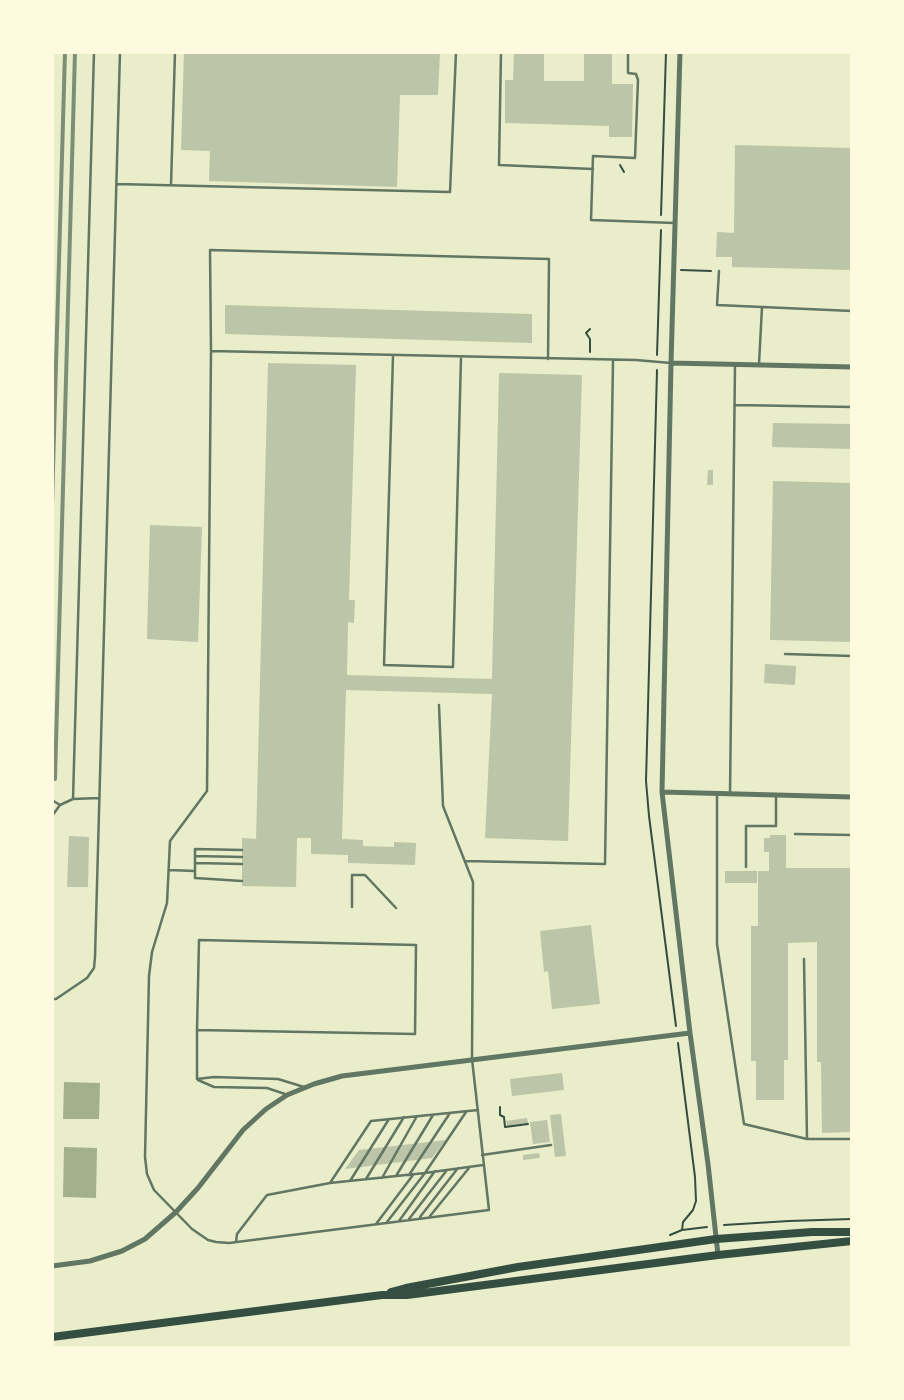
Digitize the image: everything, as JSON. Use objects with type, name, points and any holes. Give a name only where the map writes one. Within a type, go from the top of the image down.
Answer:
[{"type":"main road","points":[[382,1295],[406,1288],[518,1267],[716,1239],[812,1232],[852,1232]]},
{"type":"main road","points":[[52,1338],[382,1295],[407,1295],[718,1255],[852,1241]]},
{"type":"street","points":[[680,52],[662,792],[718,1255]]},
{"type":"street","points":[[671,363],[852,367]]},
{"type":"street","points":[[662,792],[852,797]]},
{"type":"street","points":[[52,1266],[90,1261],[122,1251],[145,1239],[176,1212],[198,1188],[243,1130],[266,1108],[287,1095],[306,1087],[342,1076],[690,1034]]},
{"type":"lane","points":[[73,799],[94,52]]},
{"type":"lane","points":[[52,999],[56,999],[87,978],[94,968],[95,957],[120,52]]},
{"type":"lane","points":[[171,185],[175,52]]},
{"type":"lane","points":[[117,184],[450,192],[456,52]]},
{"type":"lane","points":[[501,52],[499,165],[593,169]]},
{"type":"lane","points":[[628,52],[628,73],[636,74],[638,80],[635,158],[593,156],[591,220],[675,223]]},
{"type":"lane","points":[[439,705],[443,806],[473,882],[472,1059],[488,1210],[236,1242],[223,1243],[208,1240],[192,1229],[160,1197],[147,1174],[145,1157],[149,976],[152,952],[167,903],[170,841],[207,791],[211,351],[210,250],[549,259],[548,359]]},
{"type":"lane","points":[[719,271],[717,306],[852,310]]},
{"type":"lane","points":[[759,365],[762,307]]},
{"type":"lane","points":[[211,351],[636,360],[671,363]]},
{"type":"lane","points":[[392,356],[384,665],[452,667],[461,357]]},
{"type":"lane","points":[[465,861],[605,864],[613,361]]},
{"type":"lane","points":[[730,794],[735,365]]},
{"type":"lane","points":[[735,405],[852,407]]},
{"type":"lane","points":[[785,654],[852,656]]},
{"type":"lane","points":[[717,794],[717,944],[744,1124],[807,1139],[852,1139]]},
{"type":"lane","points":[[746,867],[746,826],[776,826],[776,795]]},
{"type":"lane","points":[[52,816],[60,805],[73,799],[99,798]]},
{"type":"lane","points":[[52,800],[60,805]]},
{"type":"lane","points":[[795,834],[852,835]]},
{"type":"lane","points":[[242,850],[195,849],[195,878],[242,881]]},
{"type":"lane","points":[[195,856],[242,857]]},
{"type":"lane","points":[[195,863],[242,864]]},
{"type":"lane","points":[[169,870],[195,871]]},
{"type":"lane","points":[[352,907],[352,875],[365,875],[396,908]]},
{"type":"lane","points":[[197,1030],[415,1034],[416,945],[199,940],[197,1030],[197,1079]]},
{"type":"lane","points":[[804,959],[807,1139]]},
{"type":"lane","points":[[197,1079],[214,1077],[278,1079],[306,1087]]},
{"type":"lane","points":[[197,1079],[214,1087],[267,1088],[287,1095]]},
{"type":"lane","points":[[330,1183],[370,1121],[478,1110]]},
{"type":"lane","points":[[387,1222],[425,1173],[467,1111]]},
{"type":"lane","points":[[409,1174],[450,1113]]},
{"type":"lane","points":[[396,1176],[434,1114]]},
{"type":"lane","points":[[382,1178],[418,1116]]},
{"type":"lane","points":[[366,1179],[404,1117]]},
{"type":"lane","points":[[350,1181],[389,1119]]},
{"type":"lane","points":[[482,1155],[551,1145]]},
{"type":"lane","points":[[236,1242],[237,1234],[267,1195],[330,1183],[483,1165]]},
{"type":"lane","points":[[429,1217],[470,1167]]},
{"type":"lane","points":[[419,1218],[458,1168]]},
{"type":"lane","points":[[409,1219],[447,1170]]},
{"type":"lane","points":[[399,1221],[435,1171]]},
{"type":"lane","points":[[376,1224],[414,1174]]},
{"type":"path","points":[[674,269],[719,271]]},
{"type":"path","points":[[590,329],[586,333],[590,338],[590,360]]},
{"type":"path","points":[[500,1107],[500,1115],[504,1117],[505,1127],[528,1124]]},
{"type":"shaded area","points":[[64,1082],[100,1083],[99,1119],[63,1119]]},
{"type":"shaded area","points":[[64,1147],[97,1148],[96,1198],[63,1197]]},
{"type":"building","points":[[184,52],[440,52],[438,95],[400,95],[397,187],[209,181],[210,151],[181,150]]},
{"type":"building","points":[[514,52],[544,52],[544,81],[584,81],[584,52],[612,52],[612,84],[633,84],[632,137],[609,137],[609,126],[505,123],[505,80],[513,80]]},
{"type":"building","points":[[735,145],[852,148],[852,270],[732,267],[732,257],[716,257],[717,232],[734,233]]},
{"type":"building","points":[[225,305],[532,314],[532,343],[225,334]]},
{"type":"building","points":[[268,363],[356,365],[349,600],[355,600],[354,623],[348,622],[347,675],[492,679],[499,373],[582,375],[568,841],[485,838],[492,694],[346,690],[342,839],[363,840],[363,846],[394,847],[394,842],[416,843],[415,865],[348,863],[348,855],[311,854],[311,838],[297,838],[296,887],[242,886],[242,838],[256,839]]},
{"type":"building","points":[[773,423],[852,424],[852,449],[772,447]]},
{"type":"building","points":[[708,470],[713,470],[713,485],[707,485]]},
{"type":"building","points":[[773,481],[852,483],[852,642],[770,640]]},
{"type":"building","points":[[150,525],[202,527],[198,642],[147,639]]},
{"type":"building","points":[[765,664],[796,666],[795,685],[764,683]]},
{"type":"building","points":[[770,835],[786,835],[786,868],[852,868],[850,1132],[822,1133],[821,1062],[817,1062],[817,942],[788,943],[788,1060],[784,1060],[784,1100],[756,1100],[756,1061],[751,1061],[751,926],[758,926],[758,871],[769,871],[769,852],[764,852],[764,838],[770,838]]},
{"type":"building","points":[[69,836],[89,837],[88,887],[67,887]]},
{"type":"building","points":[[725,871],[757,871],[757,883],[725,883]]},
{"type":"building","points":[[591,925],[600,1004],[552,1009],[548,971],[544,972],[540,931]]},
{"type":"building","points":[[562,1073],[564,1090],[512,1096],[510,1079]]},
{"type":"building","points":[[561,1114],[566,1156],[555,1157],[550,1115]]},
{"type":"building","points":[[527,1118],[528,1123],[507,1126],[506,1121]]},
{"type":"building","points":[[547,1120],[550,1142],[533,1144],[530,1122]]},
{"type":"building","points":[[446,1140],[432,1158],[345,1169],[359,1150]]},
{"type":"building","points":[[539,1153],[540,1158],[523,1160],[523,1155]]},
{"type":"railway","points":[[52,504],[65,52]]},
{"type":"railway","points":[[55,779],[75,52]]}]
